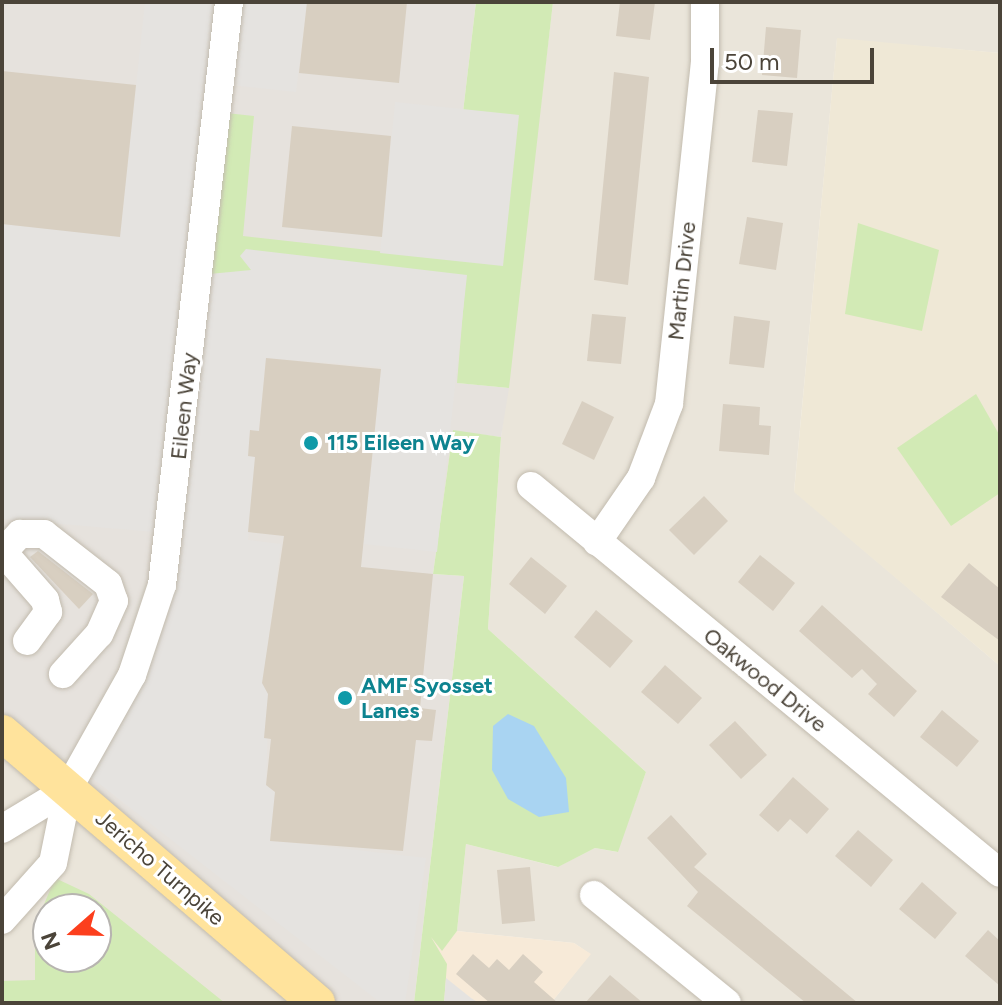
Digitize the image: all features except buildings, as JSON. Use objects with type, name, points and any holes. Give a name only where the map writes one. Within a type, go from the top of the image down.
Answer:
[{"type":"main road","name":"Jericho Turnpike","points":[[2,733],[317,1003]]},
{"type":"street","name":"Eileen Way","points":[[68,789],[132,675],[162,585],[229,2]]},
{"type":"street","name":"Martin Drive","points":[[597,542],[641,478],[669,404],[705,63],[705,2]]},
{"type":"street","name":"Oakwood Drive","points":[[531,486],[1000,873]]},
{"type":"street","points":[[27,641],[48,612],[45,600],[3,552],[7,541],[31,532],[54,537],[108,584],[114,601],[99,634],[63,674]]},
{"type":"street","points":[[2,829],[68,789]]},
{"type":"street","points":[[2,920],[53,863],[68,789]]},
{"type":"street","points":[[594,895],[727,1003]]},
{"type":"shaded area","points":[[2,2],[476,2],[463,112],[518,118],[458,383],[509,388],[501,437],[453,431],[433,574],[464,576],[414,1003],[324,1003],[2,730]]},
{"type":"shaded area","points":[[145,2],[307,2],[296,92],[220,84],[199,275],[251,270],[240,256],[246,249],[467,275],[437,552],[364,544],[381,367],[266,358],[248,540],[281,544],[263,682],[269,688],[266,785],[275,792],[270,840],[426,858],[405,1003],[381,1003],[83,771],[127,705],[167,621],[184,534],[2,519],[2,224],[120,236]]},
{"type":"shaded area","points":[[553,2],[1000,2],[1000,53],[837,39],[794,491],[1000,666],[1000,1003],[551,1003],[590,954],[574,943],[457,931],[466,844],[557,867],[595,848],[617,852],[646,772],[488,629],[501,437]]},
{"type":"shaded area","points":[[837,38],[1000,53],[1000,666],[794,492]]},
{"type":"shaded area","points":[[395,102],[519,115],[503,266],[380,253]]},
{"type":"shaded area","points":[[2,731],[318,1003],[2,1003]]},
{"type":"shaded area","points":[[424,925],[442,950],[457,931],[574,943],[591,954],[551,1003],[414,1003]]},
{"type":"shaded area","points":[[446,978],[471,998],[479,1003],[444,1003]]},
{"type":"green space","points":[[476,2],[553,2],[509,388],[457,383],[466,275],[199,275],[217,112],[254,116],[243,236],[503,265],[463,112]]},
{"type":"green space","points":[[858,223],[939,250],[922,331],[845,314]]},
{"type":"green space","points":[[976,394],[1000,436],[1000,493],[951,526],[897,448]]},
{"type":"green space","points":[[453,430],[501,437],[488,629],[646,772],[618,852],[595,848],[558,867],[466,844],[457,931],[442,951],[431,937],[447,964],[444,1003],[414,1003],[464,576],[433,574]]},
{"type":"green space","points":[[55,878],[87,893],[49,893]]},
{"type":"green space","points":[[112,912],[225,1003],[2,1003],[2,981],[35,980],[35,973],[112,973]]},
{"type":"water","points":[[508,714],[534,726],[566,778],[569,812],[539,817],[508,799],[492,770],[493,726]]},
{"type":"place","name":"115 Eileen Way","points":[[311,443]]},
{"type":"place","name":"AMF Syosset Lanes","points":[[345,698]]}]
